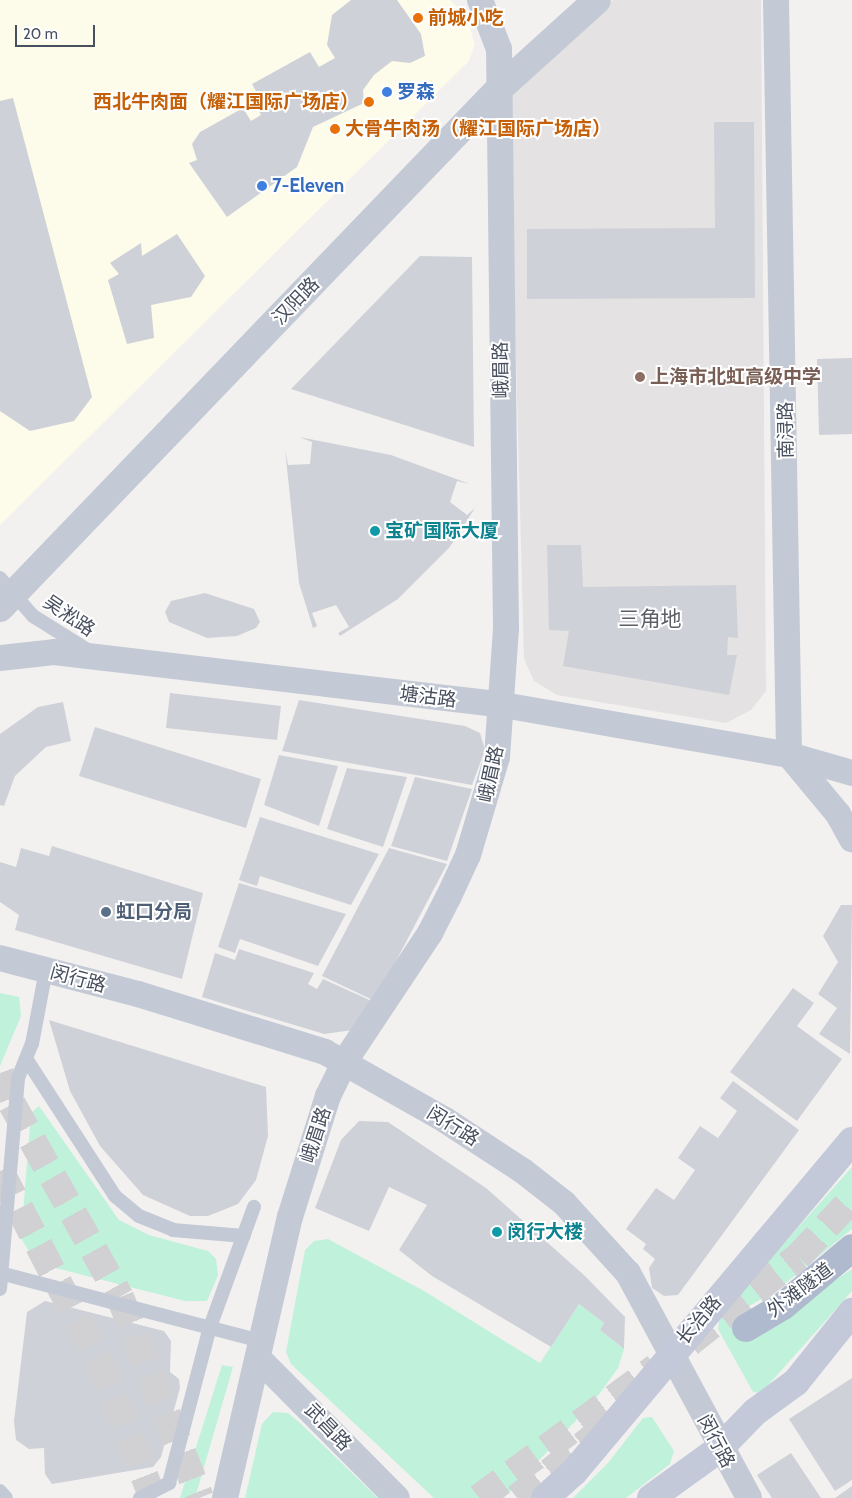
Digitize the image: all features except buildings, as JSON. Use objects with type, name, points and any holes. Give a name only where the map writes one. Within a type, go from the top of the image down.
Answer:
[{"type":"main road","name":"长治路","points":[[545,1498],[574,1472],[671,1353],[852,1141]]},
{"type":"main road","name":"外滩隧道","points":[[746,1328],[782,1306],[852,1248]]},
{"type":"main road","points":[[651,1498],[719,1449],[755,1412],[796,1382],[852,1312]]},
{"type":"street","name":"峨眉路","points":[[225,1498],[290,1217],[321,1118],[345,1061],[430,933],[468,855],[495,767],[502,705],[506,628],[500,89],[499,49],[480,0]]},
{"type":"street","name":"汉阳路","points":[[4,594],[500,89],[596,0]]},
{"type":"street","name":"南浔路","points":[[776,0],[789,755]]},
{"type":"street","name":"塘沽路","points":[[0,658],[54,652],[100,659],[502,705],[789,755],[852,773]]},
{"type":"street","points":[[789,755],[838,814],[852,838]]},
{"type":"street","name":"闵行路","points":[[0,958],[287,1038],[345,1061],[445,1120],[564,1203],[628,1273],[719,1449],[749,1498]]},
{"type":"street","name":"武昌路","points":[[259,1349],[397,1498]]},
{"type":"lane","name":"吴淞路","points":[[4,594],[33,616],[100,659]]},
{"type":"lane","points":[[0,1289],[18,1078],[27,1060],[46,970]]},
{"type":"lane","points":[[27,1060],[115,1196],[139,1216],[173,1230],[244,1236]]},
{"type":"lane","points":[[140,1498],[168,1483],[210,1327],[254,1207]]},
{"type":"lane","points":[[1,1274],[210,1327],[259,1349]]},
{"type":"lane","points":[[0,1491],[6,1498]]},
{"type":"shaded area","points":[[0,0],[450,0],[467,17],[475,45],[468,62],[0,525]]},
{"type":"shaded area","name":"上海市北虹高级中学","points":[[613,0],[761,0],[766,691],[751,710],[726,723],[557,695],[534,681],[524,659],[509,95]]},
{"type":"green space","points":[[0,993],[19,997],[21,1016],[0,1066]]},
{"type":"green space","points":[[39,1106],[119,1220],[149,1235],[208,1251],[216,1259],[218,1275],[207,1301],[185,1301],[36,1263],[21,1238],[31,1113]]},
{"type":"green space","points":[[852,1167],[852,1229],[777,1290],[737,1313],[750,1339],[852,1269],[852,1291],[761,1393],[753,1392],[718,1329],[720,1315]]},
{"type":"green space","points":[[328,1239],[424,1291],[540,1363],[579,1304],[604,1323],[600,1330],[624,1349],[618,1368],[595,1400],[504,1498],[434,1498],[291,1364],[286,1352],[305,1250],[314,1241]]},
{"type":"green space","points":[[222,1365],[233,1367],[195,1498],[180,1498]]},
{"type":"green space","points":[[273,1412],[288,1413],[378,1498],[245,1498],[262,1424]]},
{"type":"green space","points":[[652,1417],[674,1451],[670,1464],[626,1498],[573,1498],[608,1463],[643,1418]]},
{"type":"tunnel","points":[[0,1073],[12,1104],[120,1297],[200,1498]]},
{"type":"tunnel","points":[[0,1171],[98,1359],[153,1498]]},
{"type":"tunnel","points":[[689,1343],[798,1257],[852,1199]]},
{"type":"tunnel","points":[[479,1498],[656,1367]]},
{"type":"tunnel","points":[[517,1498],[596,1435]]},
{"type":"place","name":"前城小吃","points":[[418,18]]},
{"type":"place","name":"罗森","points":[[387,92]]},
{"type":"place","name":"西北牛肉面（耀江国际广场店）","points":[[369,102]]},
{"type":"place","name":"大骨牛肉汤（耀江国际广场店）","points":[[335,129]]},
{"type":"place","name":"7-Eleven","points":[[262,186]]},
{"type":"place","name":"上海市北虹高级中学","points":[[640,377]]},
{"type":"place","name":"宝矿国际大厦","points":[[375,531]]},
{"type":"place","name":"虹口分局","points":[[106,912]]},
{"type":"place","name":"闵行大楼","points":[[497,1232]]},
{"type":"district","name":"三角地","points":[[650,619]]}]
